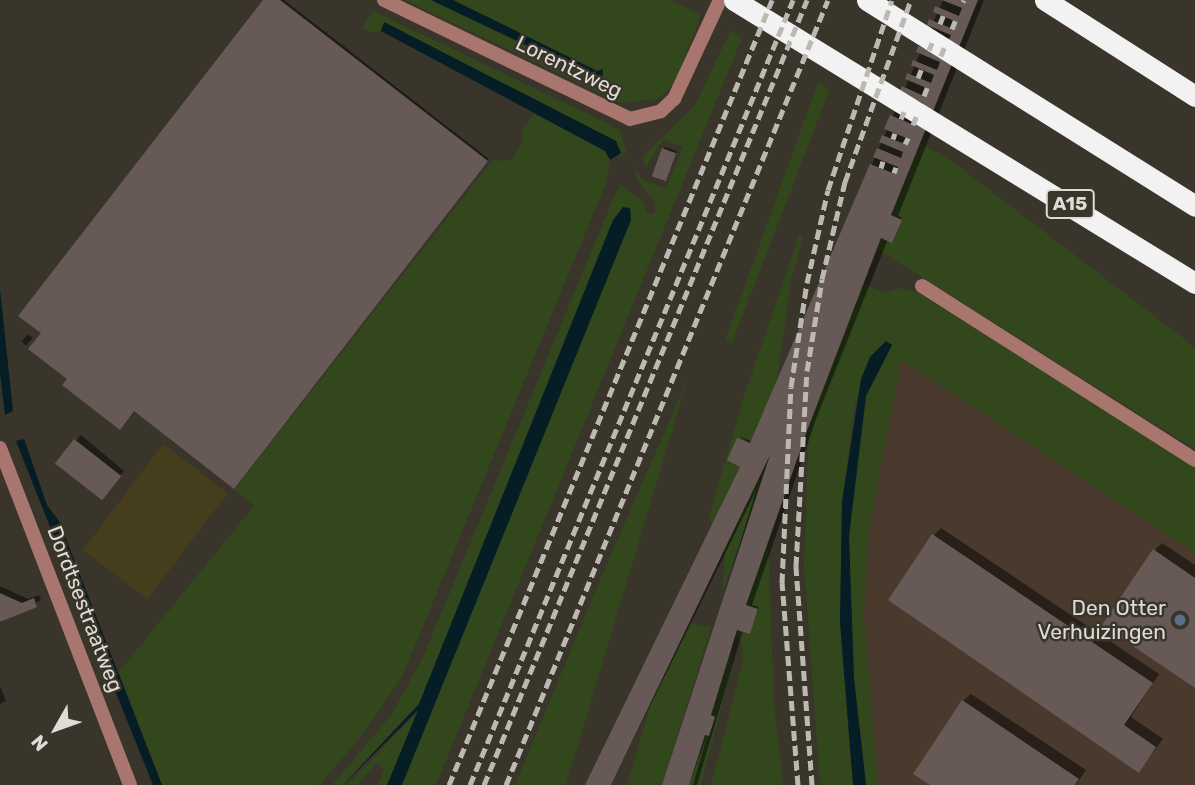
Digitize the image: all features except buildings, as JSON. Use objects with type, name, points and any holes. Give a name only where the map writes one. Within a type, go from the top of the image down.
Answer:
[{"type":"highway","name":"A15","points":[[734,0],[945,125],[1195,283]]},
{"type":"highway","points":[[867,0],[1195,206]]},
{"type":"highway","points":[[1045,0],[1195,96]]},
{"type":"street","name":"Lorentzweg","points":[[384,0],[630,119],[661,111],[674,99],[720,0]]},
{"type":"street","points":[[922,286],[1195,460]]},
{"type":"street","name":"Dordtsestraatweg","points":[[0,448],[130,785]]},
{"type":"shaded area","points":[[892,345],[1195,526],[1195,785],[866,785],[849,581]]},
{"type":"green space","points":[[405,0],[431,0],[600,82],[603,70],[598,71],[453,0],[670,0],[701,15],[674,85],[657,99],[620,103]]},
{"type":"green space","points":[[373,11],[611,125],[619,130],[627,152],[617,158],[621,153],[616,141],[385,23],[381,31],[370,32],[362,28]]},
{"type":"green space","points":[[730,31],[742,38],[436,785],[402,785],[541,437],[613,220],[419,704],[343,785],[332,785],[392,714],[423,657],[614,197],[621,185],[643,202],[646,213],[655,213],[655,203],[637,180],[635,167],[642,179],[666,189],[683,147],[663,139],[646,168],[643,156],[696,104]]},
{"type":"green space","points":[[818,83],[830,89],[732,343],[725,340]]},
{"type":"green space","points":[[534,114],[606,151],[610,160],[606,183],[402,677],[361,737],[319,785],[162,785],[119,672],[254,506],[235,489],[492,161],[512,160],[523,140],[521,131]]},
{"type":"green space","points":[[920,143],[949,159],[1195,347],[1195,449],[877,249]]},
{"type":"green space","points":[[799,235],[803,236],[791,282],[776,385],[751,441],[741,436],[731,457],[742,463],[712,525],[709,517],[744,397]]},
{"type":"green space","points":[[863,285],[887,293],[897,288],[917,292],[1195,467],[1195,553],[901,360],[868,537],[864,613],[878,785],[866,785],[854,678],[849,536],[866,396],[892,345],[870,357],[855,404],[842,502],[840,622],[853,785],[820,785],[804,566],[809,424]]},
{"type":"green space","points":[[687,381],[566,785],[515,785],[608,561]]},
{"type":"green space","points":[[772,450],[734,559],[722,594],[725,550]]},
{"type":"green space","points":[[768,541],[774,702],[783,785],[711,785],[742,665],[743,648],[736,635]]},
{"type":"green space","points":[[691,623],[711,628],[662,785],[627,785],[651,704]]},
{"type":"green space","points":[[731,649],[732,666],[701,785],[689,785],[705,735],[709,736],[715,717],[711,715]]},
{"type":"green space","points":[[419,710],[387,785],[378,785],[384,769],[377,762],[357,785],[348,785]]},
{"type":"sand","points":[[163,444],[228,493],[148,599],[83,550]]},
{"type":"water","points":[[431,0],[453,0],[597,71],[603,69],[602,81]]},
{"type":"water","points":[[384,22],[616,141],[621,153],[610,160],[605,151],[381,31]]},
{"type":"water","points":[[623,207],[630,208],[631,220],[402,785],[387,785],[418,710],[343,785],[419,704],[613,220]]},
{"type":"water","points":[[0,289],[13,411],[5,415],[0,374]]},
{"type":"water","points":[[886,341],[892,345],[866,396],[849,536],[854,678],[866,785],[853,785],[840,622],[842,502],[861,379],[870,357]]},
{"type":"water","points":[[24,439],[47,505],[59,521],[162,785],[153,785],[96,643],[16,441]]},
{"type":"railway","points":[[449,785],[772,0]]},
{"type":"railway","points":[[470,785],[793,0]]},
{"type":"railway","points":[[484,785],[807,0]]},
{"type":"railway","points":[[506,785],[828,0]]},
{"type":"railway","points":[[798,785],[782,583],[791,387],[807,283],[828,190],[892,0]]},
{"type":"railway","points":[[812,785],[796,566],[807,371],[822,279],[845,182],[911,0]]},
{"type":"railway","points":[[940,24],[943,16]]},
{"type":"railway","points":[[952,29],[955,21]]},
{"type":"railway","points":[[929,50],[932,43]]},
{"type":"railway","points":[[941,56],[944,48]]},
{"type":"railway","points":[[918,78],[921,70]]},
{"type":"railway","points":[[924,96],[927,88]]},
{"type":"railway","points":[[901,119],[904,112]]},
{"type":"railway","points":[[913,125],[916,117]]},
{"type":"railway","points":[[893,139],[895,133]]},
{"type":"railway","points":[[905,144],[908,138]]},
{"type":"railway","points":[[881,168],[883,161]]},
{"type":"railway","points":[[894,173],[896,167]]},
{"type":"place","name":"Den Otter Verhuizingen","points":[[1180,620]]}]
